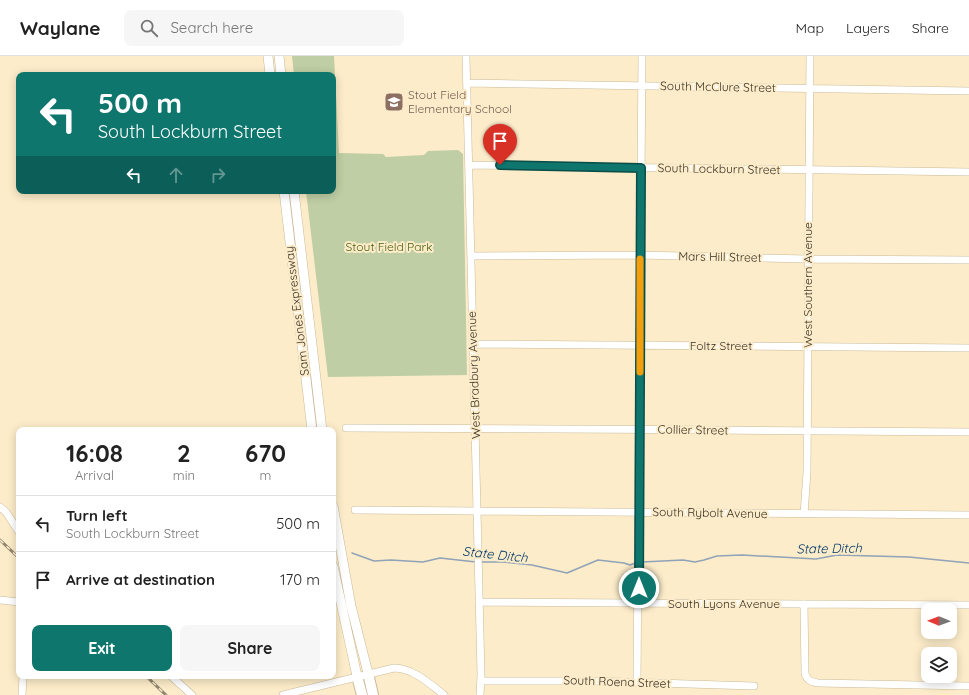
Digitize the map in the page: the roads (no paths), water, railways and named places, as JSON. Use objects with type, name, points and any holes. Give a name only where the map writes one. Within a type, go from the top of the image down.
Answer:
[{"type":"highway","points":[[368,674],[373,695]]},
{"type":"highway","points":[[357,676],[362,695]]},
{"type":"main road","points":[[268,56],[270,72]]},
{"type":"main road","points":[[279,56],[281,72]]},
{"type":"main road","name":"Sam Jones Expressway","points":[[284,194],[312,427]]},
{"type":"main road","name":"Sam Jones Expressway","points":[[294,194],[322,427]]},
{"type":"main road","points":[[336,523],[351,606],[368,674]]},
{"type":"main road","points":[[336,580],[357,676]]},
{"type":"street","name":"West Bradbury Avenue","points":[[466,56],[480,602],[480,695]]},
{"type":"street","points":[[637,683],[639,603],[642,56]]},
{"type":"street","name":"West Southern Avenue","points":[[804,514],[807,432],[810,56]]},
{"type":"street","name":"South McClure Street","points":[[467,83],[809,89],[969,90]]},
{"type":"street","name":"South Lockburn Street","points":[[469,165],[808,171],[969,172]]},
{"type":"street","name":"Mars Hill Street","points":[[471,256],[640,255],[808,259],[969,260]]},
{"type":"street","name":"Foltz Street","points":[[473,344],[969,348]]},
{"type":"street","name":"Collier Street","points":[[346,428],[969,432]]},
{"type":"street","points":[[0,507],[6,512],[16,527]]},
{"type":"street","name":"South Rybolt Avenue","points":[[355,510],[969,516]]},
{"type":"street","points":[[0,600],[16,602]]},
{"type":"street","name":"South Lyons Avenue","points":[[480,602],[969,605]]},
{"type":"street","points":[[804,604],[804,666],[807,679],[818,683],[969,686]]},
{"type":"street","points":[[283,695],[391,668],[403,668],[422,679],[444,695]]},
{"type":"street","points":[[22,695],[23,679]]},
{"type":"street","points":[[174,679],[192,695]]},
{"type":"street","name":"South Roena Street","points":[[480,681],[535,680],[754,686]]},
{"type":"waterway","name":"State Ditch","points":[[352,553],[374,561],[391,560],[423,562],[440,558],[476,562]]},
{"type":"waterway","name":"State Ditch","points":[[642,562],[683,560],[695,562],[717,556],[742,555],[816,559],[837,555],[909,557],[969,563]]},
{"type":"waterway","name":"State Ditch","points":[[480,562],[503,562],[532,565],[567,573],[598,560],[630,565],[635,563]]},
{"type":"railway","points":[[0,540],[16,555]]},
{"type":"railway","points":[[149,679],[166,695]]},
{"type":"place","name":"Stout Field Elementary School","points":[[394,102]]},
{"type":"park label","name":"Stout Field Park","points":[[389,247]]}]
